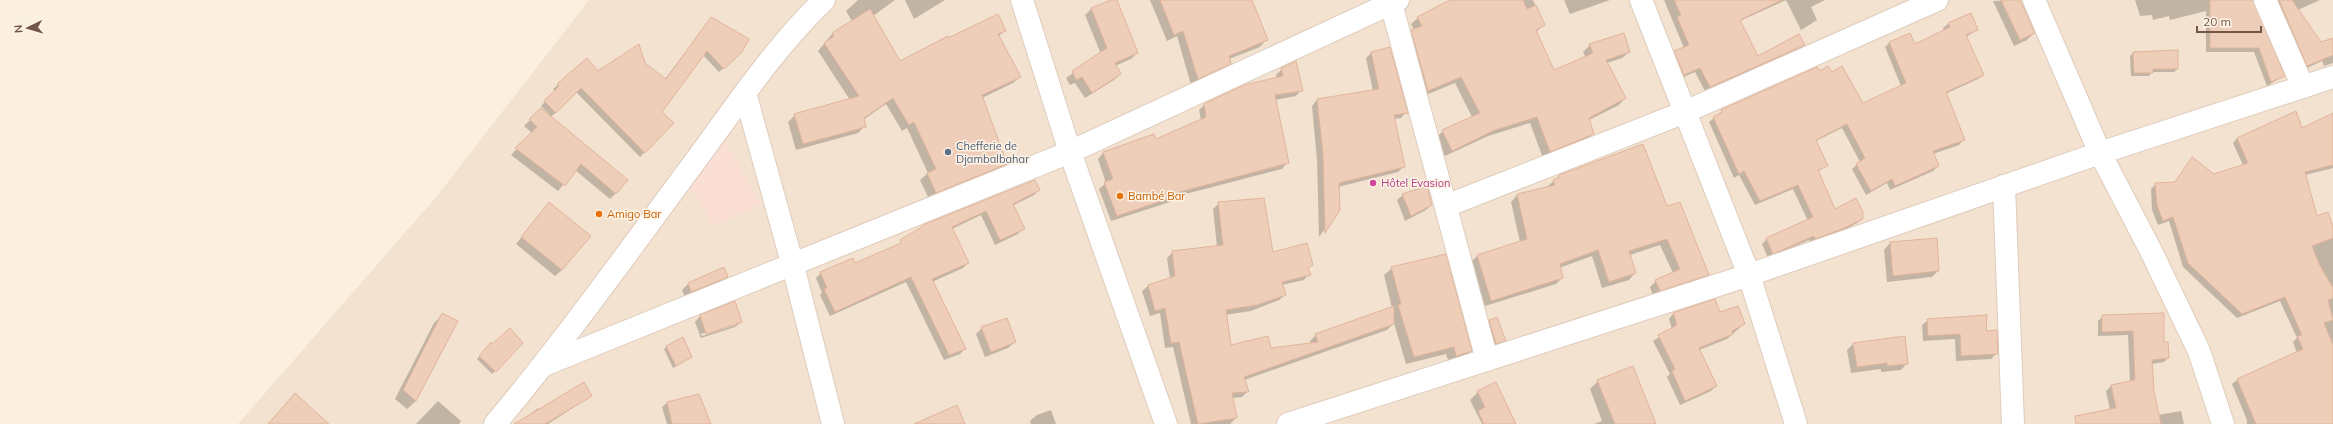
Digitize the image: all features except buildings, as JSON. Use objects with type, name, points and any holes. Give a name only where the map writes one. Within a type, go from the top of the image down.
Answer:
[{"type":"street","points":[[495,424],[544,365],[745,93],[807,16],[824,0]]},
{"type":"street","points":[[1022,0],[1070,152],[1166,424]]},
{"type":"street","points":[[1641,0],[1749,275],[1796,424]]},
{"type":"street","points":[[1446,206],[1685,112],[1937,0]]},
{"type":"street","points":[[2034,0],[2100,153],[2151,251],[2199,351],[2223,424]]},
{"type":"street","points":[[2265,0],[2303,87]]},
{"type":"street","points":[[544,365],[794,266],[1070,152],[1395,2],[1446,206],[1487,360]]},
{"type":"street","points":[[1288,424],[1749,275],[2100,153],[2333,77]]},
{"type":"street","points":[[745,93],[794,266],[833,424]]},
{"type":"street","points":[[2004,186],[2013,424]]},
{"type":"shaded area","points":[[589,0],[2333,0],[2333,424],[238,424],[437,196]]},
{"type":"shaded area","points":[[724,140],[761,204],[714,226],[689,185]]},
{"type":"place","name":"Chefferie de Djambalbahar","points":[[948,152]]},
{"type":"place","name":"Hôtel Evasion","points":[[1373,183]]},
{"type":"place","name":"Bambé Bar","points":[[1120,196]]},
{"type":"place","name":"Amigo Bar","points":[[599,214]]}]
